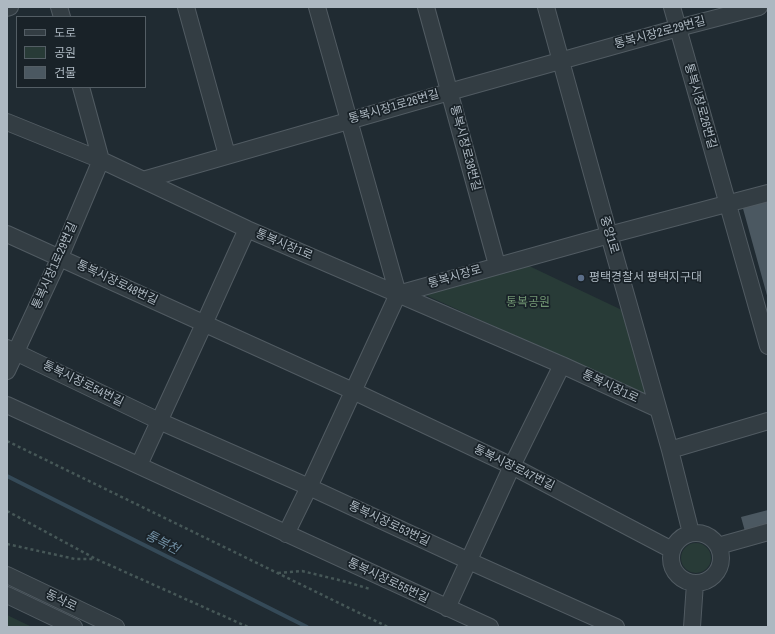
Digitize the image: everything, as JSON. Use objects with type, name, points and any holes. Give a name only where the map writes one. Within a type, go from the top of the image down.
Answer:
[{"type":"street","points":[[186,7],[227,155]]},
{"type":"street","points":[[286,534],[310,487],[398,294],[317,7]]},
{"type":"street","name":"통복시장로38번길","points":[[426,7],[497,265]]},
{"type":"street","name":"중앙1로","points":[[546,7],[670,450],[690,533]]},
{"type":"street","name":"통복시장로26번길","points":[[672,7],[768,346]]},
{"type":"street","name":"통복시장2로29번길","points":[[561,61],[759,7]]},
{"type":"street","name":"통복시장1로26번길","points":[[143,180],[561,61]]},
{"type":"street","points":[[81,88],[101,160]]},
{"type":"street","name":"통복시장1로","points":[[7,122],[101,160],[246,230],[562,365],[658,409]]},
{"type":"street","name":"통복시장1로29번길","points":[[7,371],[12,350],[60,257],[101,160]]},
{"type":"street","name":"통복시장로","points":[[398,294],[497,265],[768,194]]},
{"type":"street","points":[[139,465],[246,230]]},
{"type":"street","name":"통복시장로48번길","points":[[7,234],[353,391]]},
{"type":"street","name":"통복시장로54번길","points":[[12,350],[159,421],[310,487]]},
{"type":"street","points":[[447,608],[512,466],[562,365]]},
{"type":"street","name":"통복시장로47번길","points":[[353,391],[512,466],[672,550]]},
{"type":"street","name":"통복시장로55번길","points":[[7,405],[490,627]]},
{"type":"street","points":[[670,450],[768,421]]},
{"type":"street","name":"통복시장로53번길","points":[[310,487],[616,627]]},
{"type":"street","points":[[718,546],[768,532]]},
{"type":"street","points":[[692,627],[694,588],[676,572],[672,565],[671,557],[672,550],[676,542],[683,536],[690,533],[699,533],[713,539],[721,553],[721,561],[715,574],[694,588]]},
{"type":"street","name":"동삭로","points":[[7,575],[116,627]]},
{"type":"street","name":"동삭로","points":[[7,594],[74,627]]},
{"type":"path","points":[[7,441],[388,627]]},
{"type":"path","points":[[7,511],[96,559],[248,627]]},
{"type":"path","points":[[7,544],[75,559],[96,559]]},
{"type":"path","points":[[277,573],[302,571],[347,582],[375,591]]},
{"type":"green space","name":"통복공원","points":[[527,265],[626,312],[652,398],[419,292]]},
{"type":"green space","points":[[696,543],[707,547],[711,558],[707,569],[696,573],[685,569],[681,558],[685,547]]},
{"type":"green space","points":[[7,615],[32,627],[7,627]]},
{"type":"building","points":[[768,198],[768,299],[742,205]]},
{"type":"building","points":[[768,510],[768,540],[749,546],[741,517]]},
{"type":"waterway","name":"통복천","points":[[7,476],[307,627]]},
{"type":"place","name":"평택경찰서 평택지구대","points":[[581,278]]}]
